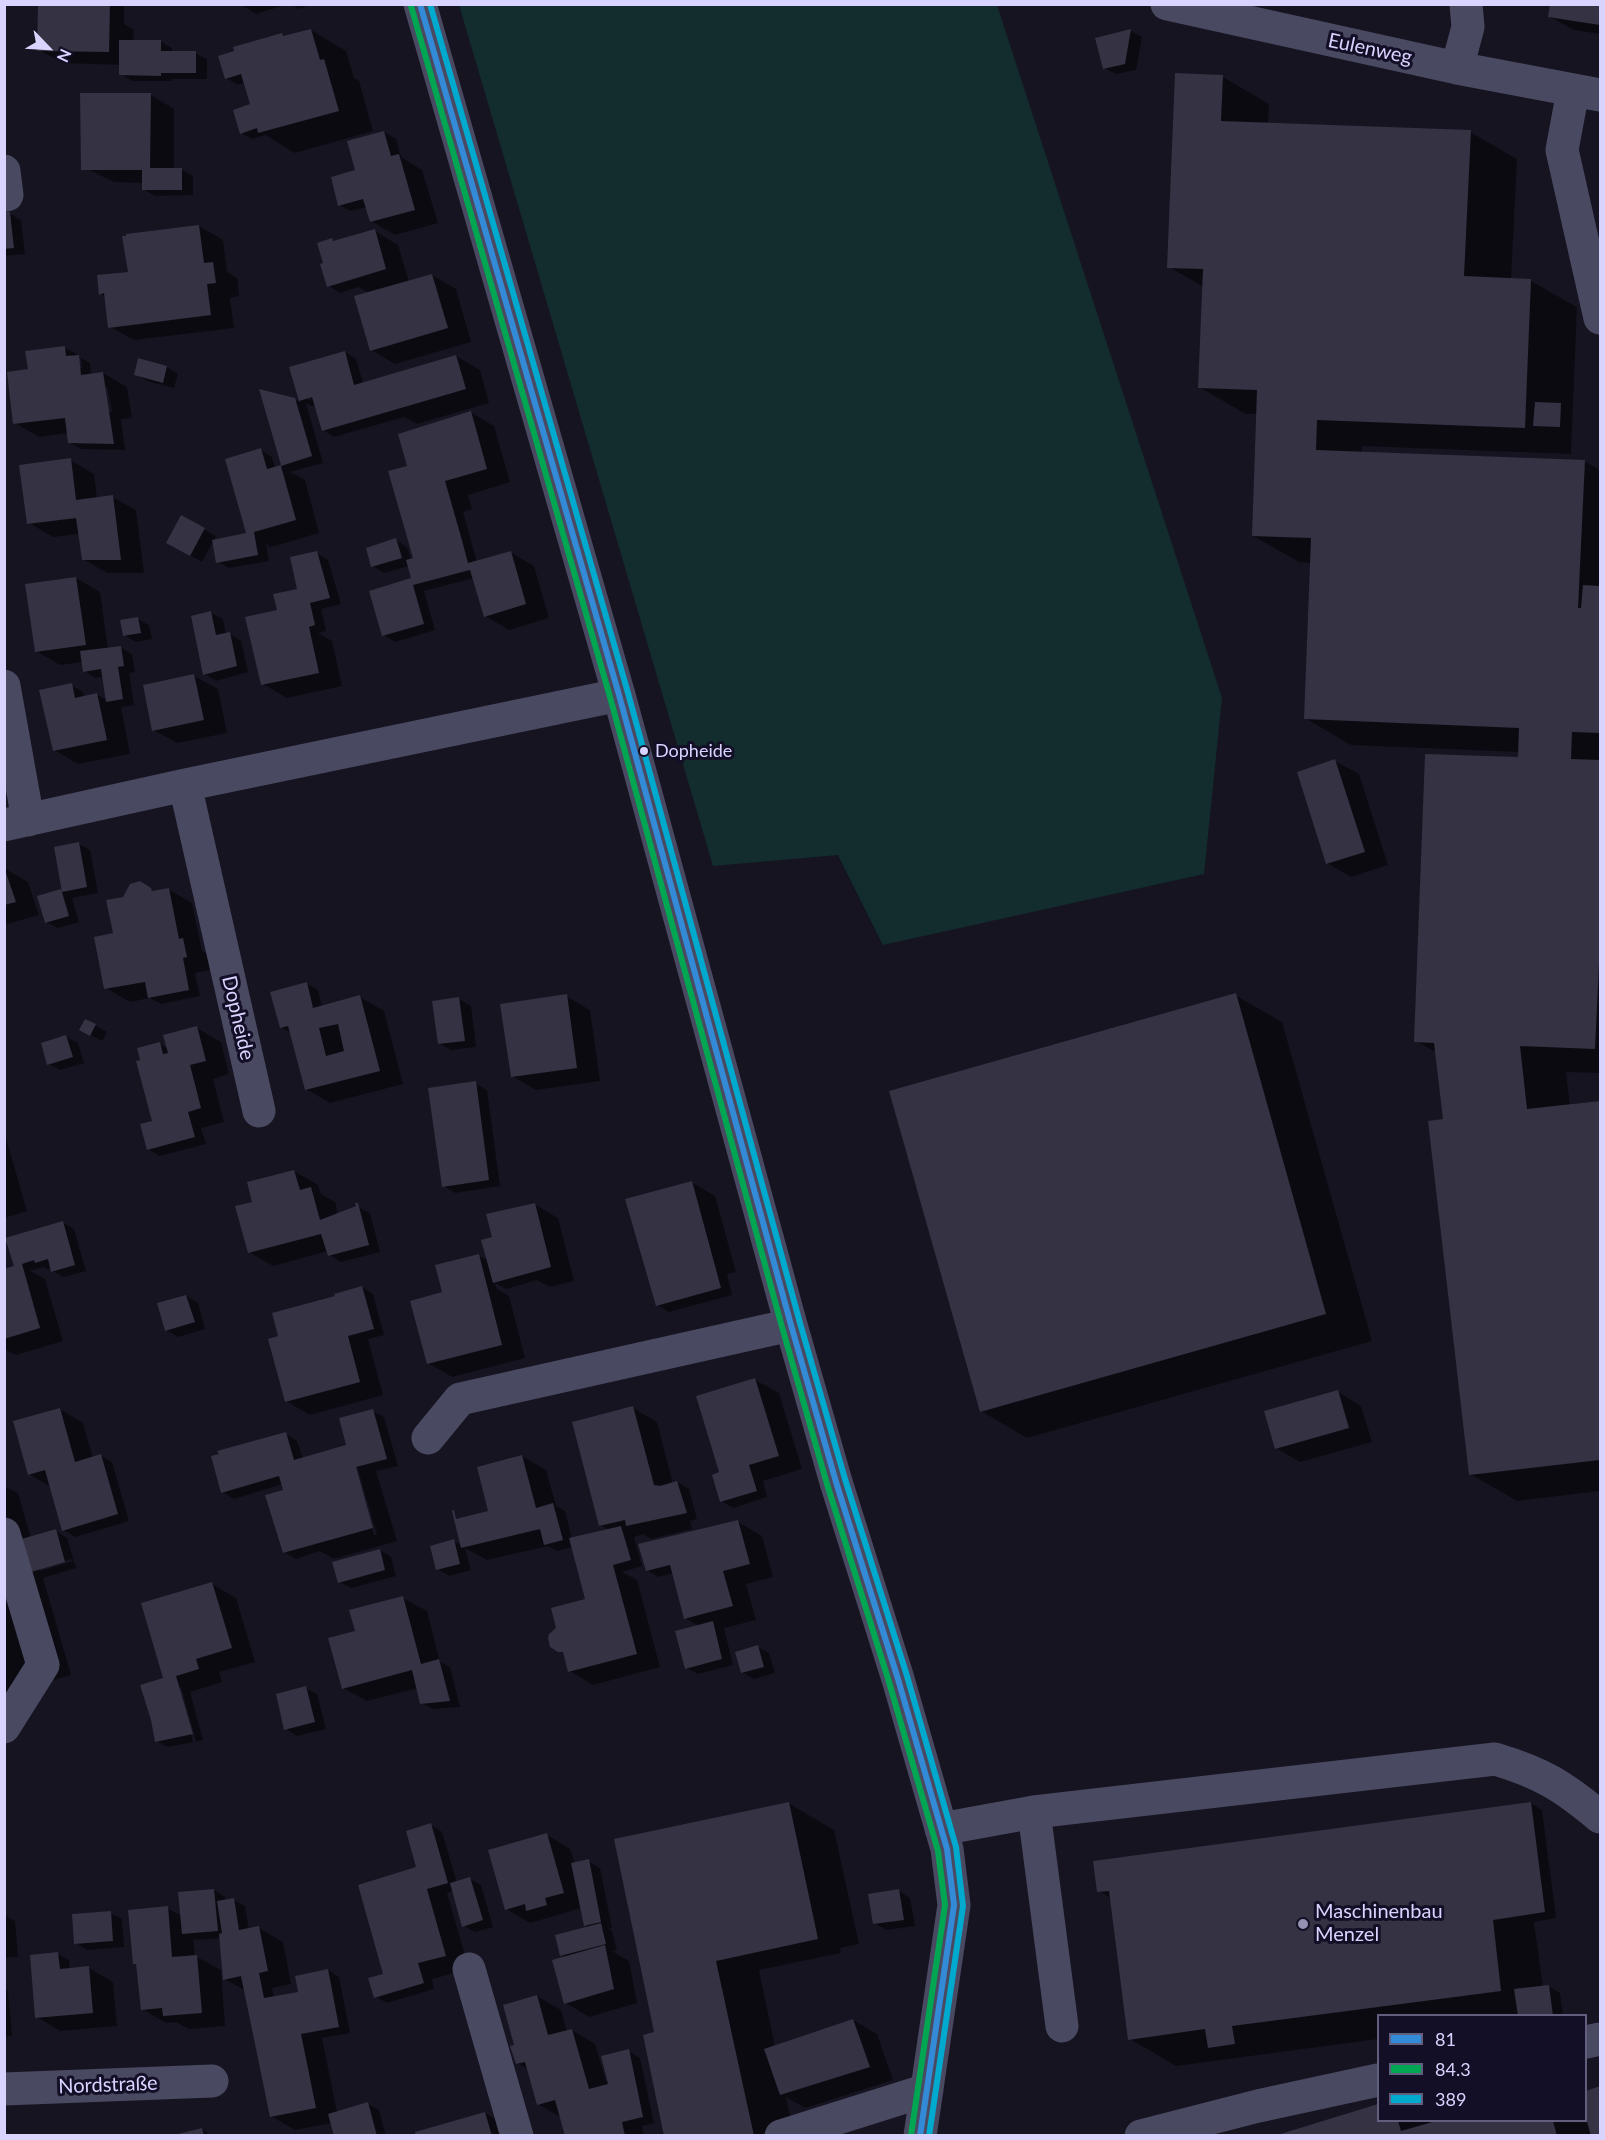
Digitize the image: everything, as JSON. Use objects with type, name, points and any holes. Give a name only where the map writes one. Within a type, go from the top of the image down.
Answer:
[{"type":"street","points":[[420,4],[619,696],[791,1325],[947,1849],[954,1905],[920,2136]]},
{"type":"street","name":"Eulenweg","points":[[1167,4],[1457,68],[1587,93],[1562,150],[1600,318]]},
{"type":"street","points":[[1457,68],[1468,27],[1466,4]]},
{"type":"street","points":[[4,686],[16,822],[619,696]]},
{"type":"street","name":"Dopheide","points":[[185,785],[260,1111]]},
{"type":"street","points":[[428,1438],[460,1399],[791,1325]]},
{"type":"street","points":[[4,1534],[43,1665],[4,1727]]},
{"type":"street","points":[[941,1829],[1034,1812],[1495,1759],[1528,1768],[1559,1784],[1600,1817]]},
{"type":"street","points":[[1034,1812],[1062,2026]]},
{"type":"street","points":[[469,1969],[517,2136]]},
{"type":"street","points":[[1141,2136],[1258,2106],[1377,2080]]},
{"type":"street","name":"Nordstraße","points":[[4,2089],[212,2081]]},
{"type":"street","points":[[781,2136],[927,2090]]},
{"type":"green space","points":[[459,5],[997,5],[1222,698],[1204,874],[883,945],[838,855],[713,866]]},
{"type":"building","points":[[38,4],[110,4],[109,52],[37,51]]},
{"type":"building","points":[[1550,4],[1600,4],[1600,25],[1548,17]]},
{"type":"building","points":[[311,29],[320,60],[324,59],[339,111],[258,133],[257,128],[240,134],[233,110],[250,104],[241,74],[225,79],[218,56],[234,51],[233,47],[282,33],[283,36]]},
{"type":"building","points":[[1131,29],[1125,64],[1103,69],[1095,38]]},
{"type":"building","points":[[119,40],[161,40],[161,51],[196,51],[196,73],[161,73],[161,76],[119,75]]},
{"type":"building","points":[[1175,73],[1223,75],[1221,121],[1471,130],[1464,276],[1531,279],[1525,428],[1317,420],[1316,450],[1585,460],[1578,608],[1581,608],[1583,585],[1600,586],[1600,733],[1572,732],[1571,759],[1600,760],[1600,942],[1595,1049],[1520,1046],[1527,1109],[1600,1101],[1600,1460],[1469,1475],[1428,1121],[1443,1119],[1434,1043],[1414,1042],[1425,754],[1518,757],[1519,728],[1304,719],[1311,538],[1252,536],[1257,390],[1198,388],[1203,269],[1167,268]]},
{"type":"building","points":[[80,93],[151,93],[150,168],[182,168],[182,190],[142,190],[142,170],[81,170]]},
{"type":"building","points":[[384,131],[391,156],[399,154],[415,210],[370,222],[363,199],[338,206],[331,177],[355,170],[347,141]]},
{"type":"building","points":[[4,212],[10,212],[14,248],[4,249]]},
{"type":"building","points":[[199,225],[204,263],[213,262],[216,283],[207,284],[211,315],[108,328],[104,293],[99,295],[97,275],[128,272],[122,236]]},
{"type":"building","points":[[375,229],[386,269],[327,287],[317,243],[332,238],[333,241]]},
{"type":"building","points":[[432,274],[448,328],[370,351],[354,296]]},
{"type":"building","points":[[65,346],[66,356],[79,355],[81,375],[103,372],[114,444],[68,443],[65,418],[13,424],[7,372],[28,369],[25,351]]},
{"type":"building","points":[[345,351],[354,385],[456,355],[466,389],[322,431],[312,397],[299,401],[289,367]]},
{"type":"building","points":[[138,358],[167,366],[163,383],[134,375]]},
{"type":"building","points":[[259,389],[295,398],[312,456],[281,466],[296,520],[254,532],[258,555],[216,563],[212,540],[246,533],[225,459],[261,448],[267,469],[281,465]]},
{"type":"building","points":[[1535,402],[1561,403],[1560,427],[1533,426]]},
{"type":"building","points":[[471,411],[487,469],[445,481],[468,563],[511,551],[526,604],[484,617],[470,570],[413,585],[424,624],[382,636],[369,591],[411,578],[406,560],[413,558],[388,471],[407,466],[398,434]]},
{"type":"building","points":[[71,458],[76,500],[113,495],[121,560],[82,560],[76,518],[27,524],[19,465]]},
{"type":"building","points":[[181,515],[205,528],[190,556],[166,543]]},
{"type":"building","points":[[396,538],[402,558],[371,567],[366,548]]},
{"type":"building","points":[[317,551],[330,598],[310,603],[315,625],[309,627],[319,673],[261,685],[245,617],[277,610],[273,594],[297,589],[290,557]]},
{"type":"building","points":[[76,577],[86,645],[35,652],[25,584]]},
{"type":"building","points":[[211,611],[216,635],[230,632],[237,666],[203,675],[191,616]]},
{"type":"building","points":[[138,617],[141,633],[123,636],[120,620]]},
{"type":"building","points":[[121,646],[124,666],[118,667],[123,699],[106,702],[101,669],[83,672],[80,651]]},
{"type":"building","points":[[194,674],[204,720],[152,731],[143,685]]},
{"type":"building","points":[[72,683],[75,698],[97,693],[107,740],[53,751],[39,690]]},
{"type":"building","points":[[1335,759],[1365,852],[1326,864],[1297,772]]},
{"type":"building","points":[[79,842],[87,887],[62,892],[54,847]]},
{"type":"building","points":[[4,867],[16,902],[4,905]]},
{"type":"building","points":[[140,881],[152,891],[169,888],[179,939],[183,938],[187,957],[183,958],[189,990],[148,998],[145,982],[104,989],[94,937],[113,933],[106,900],[123,897],[130,884]]},
{"type":"building","points":[[61,889],[69,916],[45,923],[37,896]]},
{"type":"building","points":[[307,982],[313,1008],[360,995],[380,1071],[305,1090],[288,1026],[280,1028],[270,992]],"holes":[[[338,1024],[344,1051],[326,1056],[319,1028]]]},
{"type":"building","points":[[1236,993],[1326,1314],[980,1412],[889,1091]]},
{"type":"building","points":[[567,994],[577,1068],[511,1077],[500,1004]]},
{"type":"building","points":[[459,997],[465,1041],[438,1044],[432,1001]]},
{"type":"building","points":[[85,1019],[96,1024],[90,1036],[79,1030]]},
{"type":"building","points":[[197,1026],[206,1061],[190,1065],[201,1108],[188,1112],[195,1137],[147,1150],[140,1124],[152,1121],[136,1061],[140,1060],[137,1048],[160,1042],[163,1054],[168,1053],[163,1035]]},
{"type":"building","points":[[66,1035],[73,1057],[47,1065],[41,1043]]},
{"type":"building","points":[[476,1081],[489,1180],[442,1187],[428,1088]]},
{"type":"building","points":[[294,1170],[300,1190],[311,1187],[320,1220],[356,1206],[355,1203],[358,1203],[369,1245],[328,1256],[321,1234],[248,1253],[235,1206],[252,1202],[247,1182]]},
{"type":"building","points":[[692,1181],[721,1288],[656,1306],[625,1199]]},
{"type":"building","points":[[535,1203],[551,1267],[493,1283],[481,1240],[492,1237],[486,1214]]},
{"type":"building","points":[[63,1221],[75,1265],[51,1272],[48,1259],[22,1264],[40,1328],[4,1339],[4,1269],[14,1266],[5,1238]]},
{"type":"building","points":[[479,1254],[502,1345],[427,1364],[410,1301],[442,1292],[435,1265]]},
{"type":"building","points":[[362,1286],[374,1329],[348,1336],[360,1382],[285,1402],[268,1339],[278,1336],[272,1313],[335,1296],[334,1294]]},
{"type":"building","points":[[186,1295],[195,1322],[165,1331],[157,1303]]},
{"type":"building","points":[[755,1378],[779,1456],[749,1465],[757,1491],[720,1502],[712,1475],[719,1472],[696,1396]]},
{"type":"building","points":[[1338,1390],[1349,1428],[1275,1449],[1264,1411]]},
{"type":"building","points":[[633,1406],[654,1485],[660,1486],[677,1481],[687,1513],[626,1526],[625,1520],[599,1526],[572,1422]]},
{"type":"building","points":[[60,1408],[75,1462],[101,1454],[118,1514],[62,1531],[45,1470],[28,1475],[13,1421]]},
{"type":"building","points":[[373,1409],[387,1459],[356,1467],[373,1528],[283,1553],[265,1495],[283,1490],[279,1476],[221,1493],[211,1456],[219,1454],[217,1451],[286,1432],[294,1460],[346,1445],[339,1418]]},
{"type":"building","points":[[522,1455],[536,1508],[553,1503],[563,1540],[544,1545],[540,1529],[461,1548],[452,1511],[454,1510],[456,1519],[488,1511],[477,1467]]},
{"type":"building","points":[[738,1520],[750,1564],[723,1571],[733,1606],[684,1619],[670,1565],[646,1571],[638,1544]]},
{"type":"building","points":[[621,1526],[631,1560],[613,1565],[637,1654],[568,1672],[563,1652],[550,1647],[548,1638],[556,1628],[551,1608],[585,1599],[569,1538]]},
{"type":"building","points":[[56,1529],[65,1562],[28,1573],[18,1540]]},
{"type":"building","points":[[454,1539],[460,1564],[436,1570],[430,1546]]},
{"type":"building","points":[[380,1549],[385,1570],[338,1583],[332,1562]]},
{"type":"building","points":[[212,1582],[232,1648],[196,1659],[199,1669],[176,1676],[193,1734],[155,1742],[140,1685],[163,1678],[141,1603]]},
{"type":"building","points":[[403,1596],[421,1664],[439,1659],[450,1701],[420,1704],[412,1670],[342,1689],[328,1638],[355,1631],[349,1610]]},
{"type":"building","points":[[713,1621],[722,1659],[685,1669],[675,1631]]},
{"type":"building","points":[[758,1645],[764,1667],[741,1673],[735,1652]]},
{"type":"building","points":[[306,1686],[315,1722],[284,1730],[276,1694]]},
{"type":"building","points":[[789,1802],[818,1939],[716,1961],[754,2136],[664,2136],[643,2035],[654,2032],[614,1839]]},
{"type":"building","points":[[1531,1802],[1545,1912],[1493,1920],[1501,1991],[1232,2026],[1235,2044],[1208,2048],[1205,2029],[1128,2040],[1109,1891],[1097,1892],[1093,1861]]},
{"type":"building","points":[[431,1823],[448,1883],[427,1889],[446,1956],[418,1963],[424,1983],[374,1998],[368,1978],[383,1974],[358,1885],[416,1867],[406,1831]]},
{"type":"building","points":[[547,1833],[564,1893],[545,1898],[547,1905],[526,1911],[525,1904],[505,1910],[488,1850]]},
{"type":"building","points":[[589,1859],[601,1922],[584,1926],[571,1863]]},
{"type":"building","points":[[470,1877],[483,1920],[462,1927],[450,1883]]},
{"type":"building","points":[[214,1889],[218,1931],[182,1934],[178,1892]]},
{"type":"building","points":[[899,1889],[904,1920],[873,1924],[868,1894]]},
{"type":"building","points":[[234,1898],[239,1930],[259,1926],[268,1971],[259,1973],[264,1998],[298,1992],[295,1976],[328,1969],[339,2027],[301,2034],[316,2108],[270,2117],[241,1976],[223,1980],[219,1934],[222,1933],[217,1901]]},
{"type":"building","points":[[168,1906],[172,1957],[197,1955],[202,2013],[163,2016],[162,2008],[141,2010],[136,1964],[133,1964],[128,1910]]},
{"type":"building","points":[[111,1911],[113,1941],[74,1944],[72,1914]]},
{"type":"building","points":[[601,1923],[606,1944],[560,1956],[555,1935]]},
{"type":"building","points":[[605,1945],[614,1989],[564,2004],[552,1960]]},
{"type":"building","points":[[58,1952],[60,1969],[89,1966],[93,2013],[35,2018],[30,1955]]},
{"type":"building","points":[[1549,1985],[1553,2014],[1518,2014],[1514,1989]]},
{"type":"building","points":[[537,1995],[548,2035],[572,2029],[589,2089],[608,2084],[601,2056],[629,2049],[643,2117],[622,2122],[625,2136],[565,2136],[555,2100],[537,2105],[525,2062],[516,2064],[510,2046],[514,2045],[503,2005]]},
{"type":"building","points":[[853,2019],[870,2067],[780,2095],[764,2049]]},
{"type":"building","points":[[1600,2086],[1600,2136],[1591,2136],[1587,2122],[1587,2091]]},
{"type":"building","points":[[368,2102],[377,2136],[334,2136],[328,2114]]},
{"type":"building","points":[[1377,2104],[1377,2122],[1398,2122],[1401,2131],[1432,2122],[1553,2122],[1557,2136],[1274,2136]]},
{"type":"building","points":[[485,2112],[492,2136],[416,2136],[415,2132]]},
{"type":"building","points":[[202,2128],[204,2136],[174,2136],[174,2135]]},
{"type":"transit line","name":"81","points":[[420,4],[619,695],[791,1325],[947,1849],[954,1905],[920,2136]]},
{"type":"transit line","name":"389","points":[[430,4],[628,693],[800,1323],[845,1479],[907,1676],[956,1847],[963,1906],[929,2136]]},
{"type":"transit line","name":"84.3","points":[[411,6],[610,697],[782,1327],[938,1851],[945,1905],[911,2135]]},
{"type":"place","name":"Dopheide","points":[[644,751]]},
{"type":"place","name":"Maschinenbau Menzel","points":[[1303,1924]]}]
